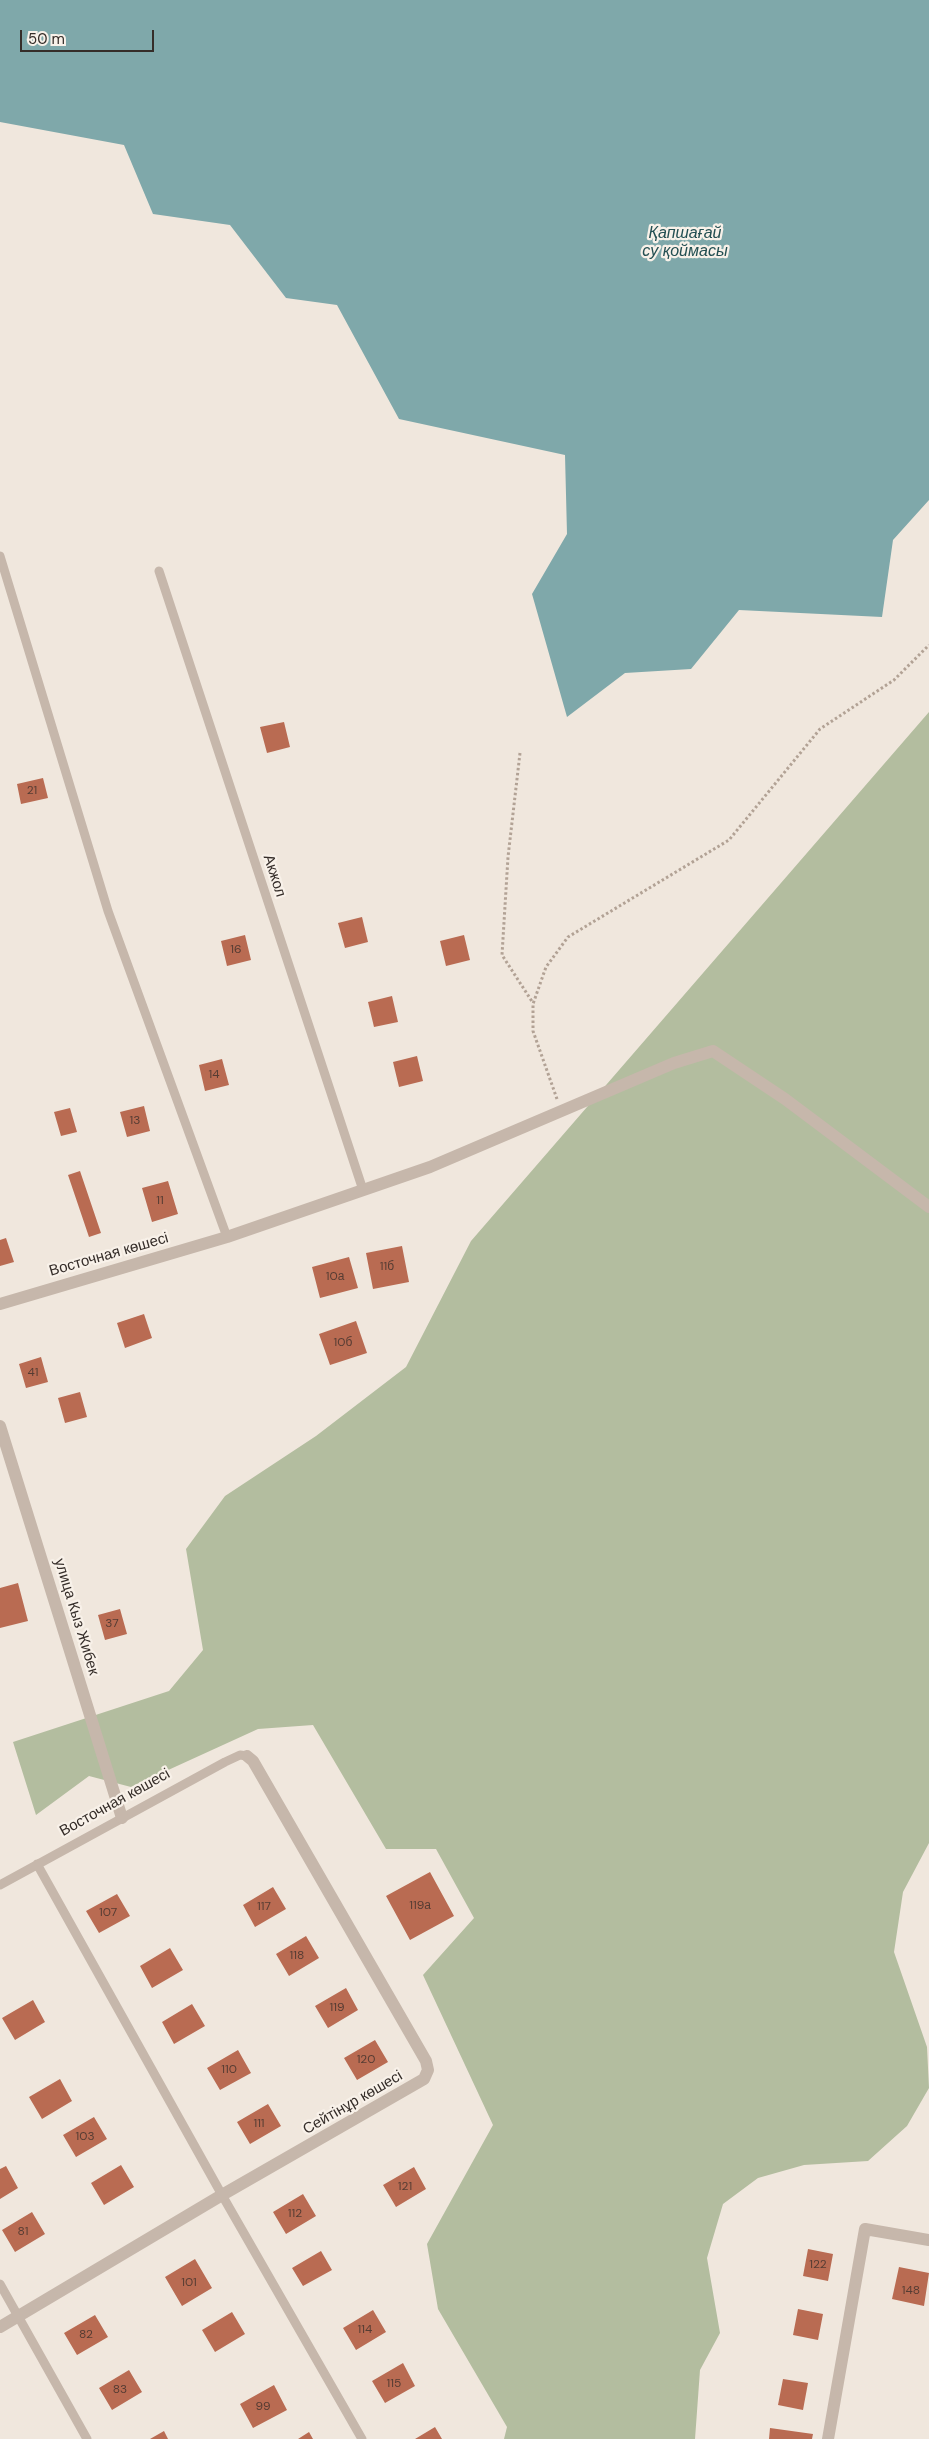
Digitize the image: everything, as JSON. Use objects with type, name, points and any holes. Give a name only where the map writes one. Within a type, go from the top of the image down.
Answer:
[{"type":"street","name":"Восточная көшесі","points":[[0,1304],[227,1237],[363,1190],[430,1166],[674,1063],[713,1051],[785,1099],[929,1207]]},
{"type":"street","name":"улица Кыз Жибек","points":[[0,1426],[122,1818]]},
{"type":"street","name":"Сейтінұр көшесі","points":[[0,2327],[222,2195],[413,2088],[424,2080],[428,2070],[426,2061],[253,1761],[247,1756]]},
{"type":"street","points":[[828,2439],[865,2229],[929,2240]]},
{"type":"lane","points":[[0,556],[108,910],[227,1237]]},
{"type":"lane","name":"Акжол","points":[[159,571],[363,1190]]},
{"type":"lane","name":"Восточная көшесі","points":[[0,1885],[225,1762],[240,1755],[247,1756]]},
{"type":"lane","points":[[37,1864],[222,2195],[362,2439]]},
{"type":"lane","points":[[0,2284],[87,2439]]},
{"type":"path","points":[[561,1111],[533,1031],[533,1004],[546,967],[568,937],[729,840],[820,728],[894,680],[929,645]]},
{"type":"path","points":[[520,753],[508,857],[502,955],[533,1004]]},
{"type":"green space","points":[[929,712],[929,1843],[903,1892],[894,1952],[927,2047],[929,2088],[907,2126],[868,2161],[804,2165],[758,2178],[723,2204],[707,2258],[720,2333],[700,2370],[695,2439],[504,2439],[507,2427],[438,2309],[427,2244],[493,2125],[423,1975],[474,1918],[436,1849],[386,1849],[313,1725],[258,1729],[131,1787],[89,1776],[36,1815],[13,1742],[169,1691],[203,1650],[186,1549],[225,1496],[316,1436],[406,1367],[471,1241]]},
{"type":"water","name":"Қапшағай су қоймасы","points":[[0,0],[929,0],[929,500],[893,540],[882,617],[739,610],[691,669],[625,673],[567,717],[532,594],[567,534],[565,455],[399,419],[337,305],[286,298],[230,225],[153,214],[124,145],[0,122]]},
{"type":"building","points":[[284,722],[290,747],[267,753],[260,727]]},
{"type":"building","points":[[43,778],[48,798],[21,804],[17,784]]},
{"type":"building","points":[[362,917],[368,942],[345,948],[338,923]]},
{"type":"building","points":[[245,935],[251,960],[227,966],[221,941]]},
{"type":"building","points":[[464,935],[470,960],[446,966],[440,941]]},
{"type":"building","points":[[392,996],[398,1022],[374,1027],[368,1002]]},
{"type":"building","points":[[417,1056],[423,1081],[399,1087],[393,1062]]},
{"type":"building","points":[[222,1059],[229,1085],[205,1091],[199,1065]]},
{"type":"building","points":[[144,1106],[150,1131],[127,1137],[120,1112]]},
{"type":"building","points":[[70,1108],[77,1132],[61,1136],[54,1112]]},
{"type":"building","points":[[80,1171],[101,1233],[89,1237],[68,1175]]},
{"type":"building","points":[[168,1181],[178,1214],[152,1222],[142,1188]]},
{"type":"building","points":[[6,1238],[14,1262],[0,1266],[0,1240]]},
{"type":"building","points":[[402,1246],[409,1282],[373,1289],[366,1253]]},
{"type":"building","points":[[349,1257],[358,1288],[320,1298],[312,1267]]},
{"type":"building","points":[[144,1314],[152,1338],[125,1348],[117,1323]]},
{"type":"building","points":[[356,1321],[367,1353],[330,1365],[319,1334]]},
{"type":"building","points":[[41,1357],[48,1382],[26,1388],[19,1364]]},
{"type":"building","points":[[80,1392],[87,1417],[65,1423],[58,1398]]},
{"type":"building","points":[[18,1583],[28,1621],[0,1628],[0,1588]]},
{"type":"building","points":[[120,1609],[127,1634],[105,1640],[98,1615]]},
{"type":"building","points":[[430,1872],[454,1916],[410,1940],[386,1896]]},
{"type":"building","points":[[273,1887],[286,1909],[255,1927],[243,1905]]},
{"type":"building","points":[[117,1894],[130,1916],[99,1933],[86,1911]]},
{"type":"building","points":[[306,1936],[319,1958],[289,1976],[276,1954]]},
{"type":"building","points":[[170,1948],[183,1970],[152,1988],[140,1966]]},
{"type":"building","points":[[346,1988],[358,2010],[328,2028],[315,2006]]},
{"type":"building","points":[[33,2000],[45,2022],[15,2040],[2,2018]]},
{"type":"building","points":[[192,2004],[205,2026],[174,2044],[162,2022]]},
{"type":"building","points":[[375,2040],[388,2062],[357,2080],[344,2058]]},
{"type":"building","points":[[238,2050],[251,2073],[220,2090],[207,2068]]},
{"type":"building","points":[[60,2079],[72,2101],[42,2119],[29,2097]]},
{"type":"building","points":[[268,2104],[281,2126],[250,2144],[237,2122]]},
{"type":"building","points":[[94,2117],[107,2139],[76,2157],[63,2135]]},
{"type":"building","points":[[121,2165],[134,2187],[104,2205],[91,2183]]},
{"type":"building","points":[[6,2166],[18,2188],[0,2199],[0,2169]]},
{"type":"building","points":[[414,2167],[426,2189],[396,2207],[383,2185]]},
{"type":"building","points":[[303,2194],[316,2216],[286,2234],[273,2212]]},
{"type":"building","points":[[32,2212],[45,2234],[15,2252],[2,2230]]},
{"type":"building","points":[[808,2249],[833,2254],[828,2281],[803,2276]]},
{"type":"building","points":[[321,2251],[332,2270],[303,2286],[292,2268]]},
{"type":"building","points":[[195,2259],[212,2288],[182,2306],[165,2277]]},
{"type":"building","points":[[899,2267],[929,2273],[924,2306],[892,2299]]},
{"type":"building","points":[[798,2309],[823,2314],[818,2340],[793,2335]]},
{"type":"building","points":[[373,2310],[386,2332],[356,2350],[343,2328]]},
{"type":"building","points":[[232,2312],[245,2334],[215,2352],[202,2330]]},
{"type":"building","points":[[95,2315],[108,2337],[77,2355],[64,2333]]},
{"type":"building","points":[[403,2363],[415,2386],[385,2403],[372,2381]]},
{"type":"building","points":[[129,2370],[142,2392],[112,2410],[99,2388]]},
{"type":"building","points":[[783,2379],[808,2383],[803,2410],[778,2405]]},
{"type":"building","points":[[274,2385],[287,2410],[253,2428],[240,2404]]},
{"type":"building","points":[[435,2427],[442,2439],[415,2439]]},
{"type":"building","points":[[770,2428],[813,2434],[812,2439],[769,2439]]},
{"type":"building","points":[[164,2431],[168,2439],[150,2439]]},
{"type":"building","points":[[309,2432],[313,2439],[298,2439]]}]
